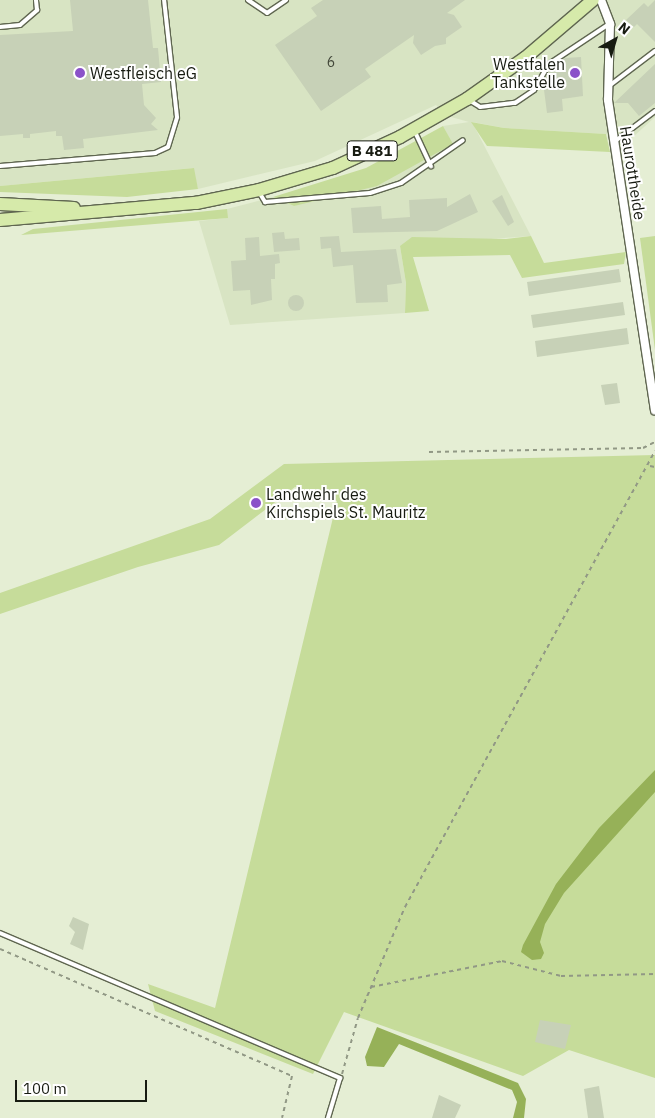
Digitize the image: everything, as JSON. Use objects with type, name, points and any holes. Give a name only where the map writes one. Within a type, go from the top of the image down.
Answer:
[{"type":"main road","name":"B 481","points":[[0,220],[196,202],[259,190],[333,168],[414,130],[467,99],[525,58],[593,0]]},
{"type":"main road","name":"B 481","points":[[0,204],[111,211]]},
{"type":"street","name":"Haurottheide","points":[[601,0],[610,24],[608,87],[614,142],[655,410]]},
{"type":"lane","points":[[0,27],[20,25],[37,10],[36,0]]},
{"type":"lane","points":[[0,166],[155,153],[168,147],[177,116],[164,0]]},
{"type":"lane","points":[[248,0],[267,13],[286,0]]},
{"type":"lane","points":[[467,99],[480,106],[515,103],[534,90],[549,64],[610,24]]},
{"type":"lane","points":[[608,87],[655,51]]},
{"type":"lane","points":[[614,142],[655,111]]},
{"type":"lane","points":[[414,130],[431,166]]},
{"type":"lane","points":[[259,190],[261,200],[265,202],[350,197],[402,183],[431,166],[464,140]]},
{"type":"lane","points":[[0,932],[340,1078],[328,1118]]},
{"type":"path","points":[[429,452],[643,448],[655,442]]},
{"type":"path","points":[[340,1078],[371,987],[405,907],[650,466],[655,451]]},
{"type":"path","points":[[650,466],[655,467]]},
{"type":"path","points":[[0,948],[292,1076],[282,1118]]},
{"type":"path","points":[[371,987],[502,961],[561,976],[655,974]]},
{"type":"shaded area","points":[[0,0],[655,0],[655,117],[622,147],[606,134],[504,128],[472,122],[531,236],[400,246],[406,283],[405,313],[230,325],[199,221],[227,218],[227,209],[273,197],[294,206],[452,144],[443,126],[469,122],[444,115],[436,105],[315,161],[198,189],[193,168],[0,186]]},
{"type":"shaded area","points":[[471,122],[504,128],[606,134],[610,152],[487,146]]},
{"type":"shaded area","points":[[443,126],[453,144],[377,186],[294,206],[273,197],[366,168]]},
{"type":"shaded area","points":[[194,168],[198,189],[127,197],[0,192],[0,186]]},
{"type":"shaded area","points":[[227,209],[228,218],[21,235],[33,229]]},
{"type":"shaded area","points":[[531,236],[544,263],[626,252],[624,264],[522,278],[510,255],[413,257],[429,311],[405,313],[406,283],[400,246],[412,237],[506,239]]},
{"type":"shaded area","points":[[655,236],[655,350],[640,238]]},
{"type":"shaded area","points":[[655,455],[655,1078],[569,1050],[523,1076],[344,1012],[313,1074],[155,1011],[148,984],[215,1008],[337,501],[295,487],[219,545],[138,567],[0,614],[0,593],[210,519],[284,464]]},
{"type":"shaded area","points":[[655,770],[655,792],[564,893],[545,924],[540,942],[544,953],[541,959],[532,960],[521,952],[523,945],[556,884],[599,828]]},
{"type":"shaded area","points":[[377,1027],[518,1083],[526,1099],[524,1118],[513,1118],[517,1102],[512,1090],[399,1044],[384,1067],[367,1066],[365,1057]]},
{"type":"building","name":"Westfleisch eG","points":[[70,0],[148,0],[153,48],[158,48],[161,82],[142,84],[144,105],[156,118],[151,124],[158,130],[83,139],[84,148],[64,150],[62,136],[56,136],[56,131],[30,134],[30,138],[23,138],[23,134],[0,136],[0,35],[73,31]]},
{"type":"building","points":[[323,0],[465,0],[447,13],[454,15],[462,27],[446,38],[446,44],[435,46],[421,55],[413,43],[414,35],[365,69],[371,77],[321,111],[275,45],[317,16],[311,8]]},
{"type":"building","points":[[655,0],[655,42],[637,24],[634,27],[626,20],[644,3],[648,7]]},
{"type":"building","points":[[581,57],[583,96],[562,99],[563,111],[547,113],[543,82],[552,67],[565,58]]},
{"type":"building","points":[[655,64],[655,103],[639,116],[628,103],[614,103]]},
{"type":"building","points":[[470,194],[478,212],[437,231],[353,233],[351,208],[381,206],[382,219],[410,217],[409,200],[447,198],[447,207]]},
{"type":"building","points":[[502,195],[514,222],[508,226],[492,201]]},
{"type":"building","points":[[284,232],[285,239],[299,238],[300,250],[274,252],[272,233]]},
{"type":"building","points":[[339,236],[341,252],[396,249],[402,283],[387,285],[388,302],[356,303],[353,265],[333,267],[331,248],[321,249],[320,237]]},
{"type":"building","points":[[259,237],[260,256],[279,254],[280,263],[275,264],[275,279],[271,279],[272,300],[251,305],[250,290],[233,291],[231,261],[246,260],[245,238]]},
{"type":"building","points":[[619,269],[621,282],[529,296],[527,282]]},
{"type":"building","points":[[296,295],[304,303],[296,311],[288,303]]},
{"type":"building","points":[[623,302],[625,315],[533,328],[531,315]]},
{"type":"building","points":[[627,328],[629,344],[537,357],[535,341]]},
{"type":"building","points":[[617,383],[620,403],[605,405],[601,385]]},
{"type":"building","points":[[73,917],[89,924],[83,950],[70,944],[75,932],[69,926]]},
{"type":"building","points":[[540,1020],[571,1025],[565,1049],[535,1042]]},
{"type":"building","points":[[599,1086],[604,1118],[588,1118],[584,1089]]},
{"type":"building","points":[[439,1095],[461,1105],[455,1118],[432,1118]]},
{"type":"place","name":"Westfleisch eG","points":[[80,73]]},
{"type":"place","name":"Westfalen Tankstelle","points":[[575,73]]},
{"type":"place","name":"Landwehr des Kirchspiels St. Mauritz","points":[[256,503]]}]
